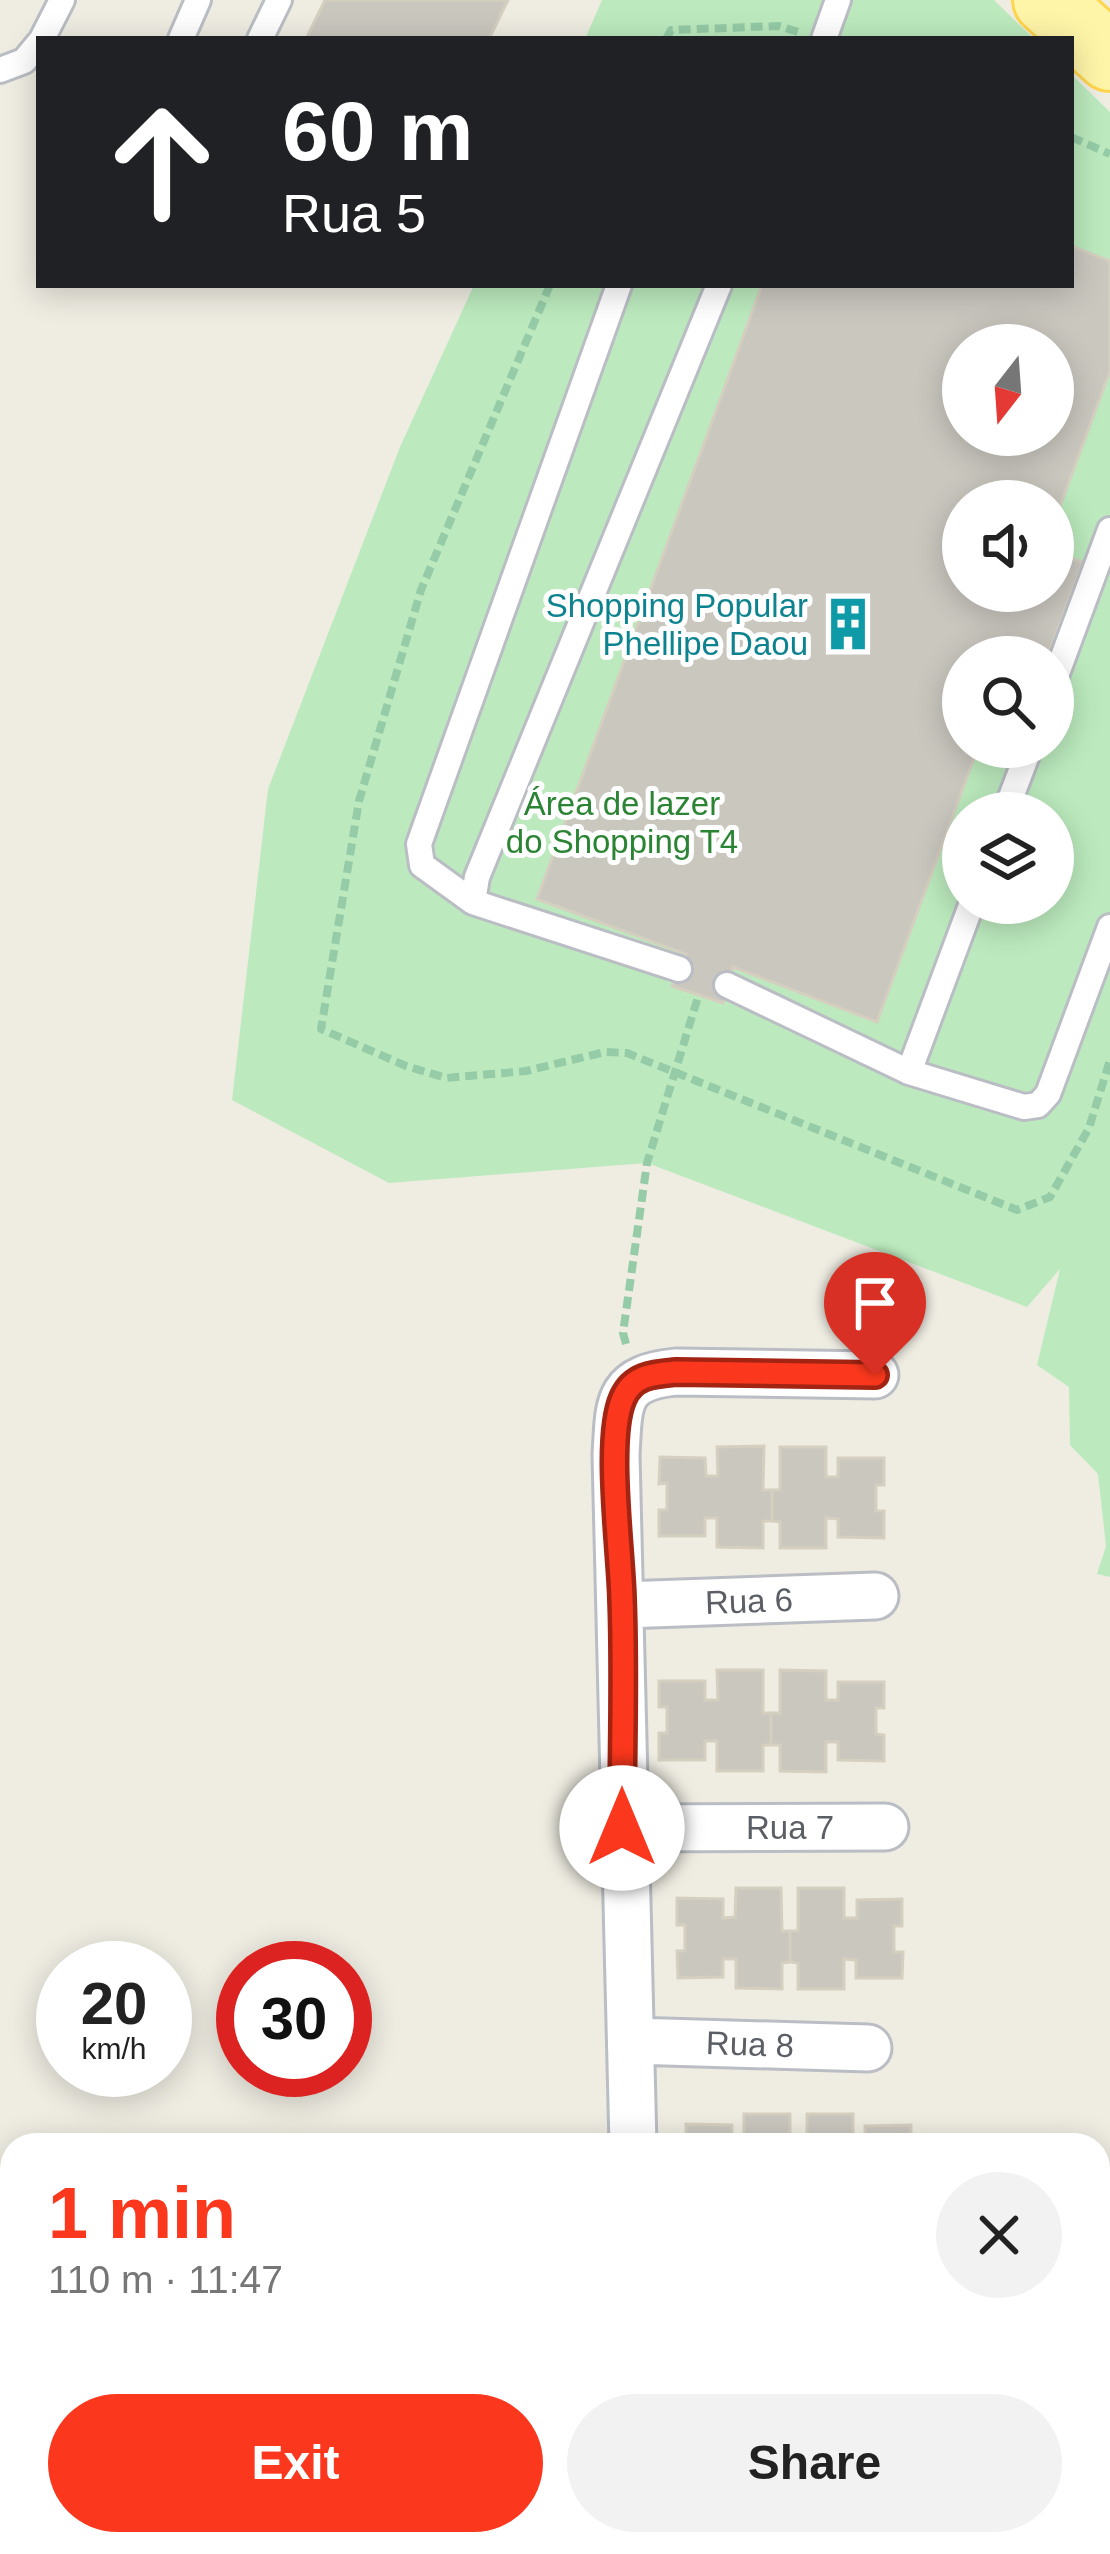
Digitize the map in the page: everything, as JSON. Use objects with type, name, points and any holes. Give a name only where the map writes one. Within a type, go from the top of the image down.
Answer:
[{"type":"main road","points":[[993,0],[1039,36]]},
{"type":"main road","points":[[1047,0],[1110,57]]},
{"type":"main road","points":[[1074,67],[1110,100]]},
{"type":"street","points":[[633,2133],[616,1455],[623,1395],[634,1381],[650,1374],[875,1375]]},
{"type":"street","name":"Rua 6","points":[[622,1605],[874,1596]]},
{"type":"street","name":"Rua 7","points":[[622,1828],[885,1827]]},
{"type":"street","name":"Rua 8","points":[[632,2041],[868,2048]]},
{"type":"lane","points":[[44,36],[62,0]]},
{"type":"lane","points":[[182,36],[198,0]]},
{"type":"lane","points":[[261,36],[279,0]]},
{"type":"lane","points":[[821,36],[838,0]]},
{"type":"lane","points":[[0,70],[24,61],[36,47]]},
{"type":"lane","points":[[618,288],[419,844],[422,865],[473,902],[679,969]]},
{"type":"lane","points":[[473,902],[477,877],[717,288]]},
{"type":"lane","points":[[1071,636],[1110,530]]},
{"type":"lane","points":[[909,1072],[964,924]]},
{"type":"lane","points":[[727,986],[909,1072],[1024,1107],[1038,1105],[1048,1094],[1110,927]]},
{"type":"path","points":[[667,36],[670,29],[779,26],[811,36]]},
{"type":"path","points":[[1074,138],[1110,154]]},
{"type":"path","points":[[549,288],[421,590],[359,801],[322,1029],[446,1078],[526,1071],[604,1052],[627,1053],[1017,1210],[1050,1197],[1088,1128],[1110,1060]]},
{"type":"path","points":[[634,1381],[623,1333],[647,1163],[699,995]]},
{"type":"green space","points":[[602,0],[994,0],[1031,36],[586,36]]},
{"type":"green space","name":"Área de lazer do Shopping T4","points":[[1074,77],[1110,112],[1110,1577],[1097,1574],[1106,1546],[1098,1474],[1070,1445],[1069,1387],[1037,1365],[1060,1269],[1027,1307],[647,1163],[389,1183],[232,1100],[268,789],[400,447],[473,288],[1074,288]]},
{"type":"building","points":[[325,0],[508,0],[490,36],[307,36]]},
{"type":"building","name":"Shopping Popular Phellipe Daou","points":[[1074,247],[1110,261],[1110,371],[1070,480],[942,480],[942,612],[1064,612],[1055,636],[942,636],[942,768],[970,768],[962,792],[942,792],[942,845],[877,1022],[733,967],[723,1003],[672,986],[686,954],[537,899],[761,288],[1074,288]]},
{"type":"building","name":"Shopping Popular Phellipe Daou","points":[[1074,559],[1083,562],[1074,586]]},
{"type":"building","points":[[764,1446],[763,1490],[772,1490],[772,1521],[763,1521],[763,1548],[717,1547],[717,1518],[705,1518],[705,1536],[659,1536],[659,1510],[667,1510],[667,1483],[659,1484],[660,1457],[705,1458],[706,1476],[718,1476],[717,1447]]},
{"type":"building","points":[[780,1447],[826,1447],[826,1477],[838,1477],[838,1458],[884,1458],[884,1485],[876,1485],[876,1511],[884,1511],[884,1538],[838,1537],[838,1519],[826,1518],[826,1548],[780,1548],[780,1522],[772,1521],[772,1490],[780,1490]]},
{"type":"building","points":[[717,1670],[763,1670],[763,1713],[771,1713],[771,1745],[763,1745],[763,1771],[717,1771],[717,1741],[705,1741],[705,1760],[659,1760],[659,1733],[667,1733],[667,1707],[659,1707],[659,1681],[705,1681],[705,1700],[718,1700]]},
{"type":"building","points":[[780,1670],[826,1671],[826,1700],[838,1700],[838,1682],[884,1682],[884,1708],[876,1708],[876,1734],[884,1735],[884,1761],[838,1760],[838,1742],[826,1742],[826,1772],[780,1771],[780,1745],[771,1745],[771,1713],[780,1713]]},
{"type":"building","points":[[736,1888],[781,1888],[782,1931],[790,1931],[790,1962],[782,1963],[782,1989],[736,1988],[736,1959],[723,1959],[723,1977],[678,1978],[677,1951],[685,1951],[685,1925],[677,1925],[677,1898],[723,1899],[723,1918],[735,1917]]},
{"type":"building","points":[[798,1888],[844,1888],[844,1918],[857,1918],[857,1900],[902,1899],[902,1926],[894,1926],[894,1952],[903,1952],[902,1978],[856,1978],[856,1960],[844,1959],[844,1989],[798,1989],[798,1963],[790,1962],[790,1931],[798,1931]]},
{"type":"building","points":[[744,2114],[790,2114],[790,2133],[744,2133]]},
{"type":"building","points":[[807,2114],[853,2114],[853,2133],[807,2133]]},
{"type":"building","points":[[686,2124],[732,2125],[732,2133],[686,2133]]},
{"type":"building","points":[[911,2125],[911,2133],[865,2133],[865,2126]]},
{"type":"place","name":"Shopping Popular Phellipe Daou","points":[[848,624]]},
{"type":"route","points":[[622,1828],[616,1455],[623,1395],[634,1381],[650,1374],[875,1375]]}]
